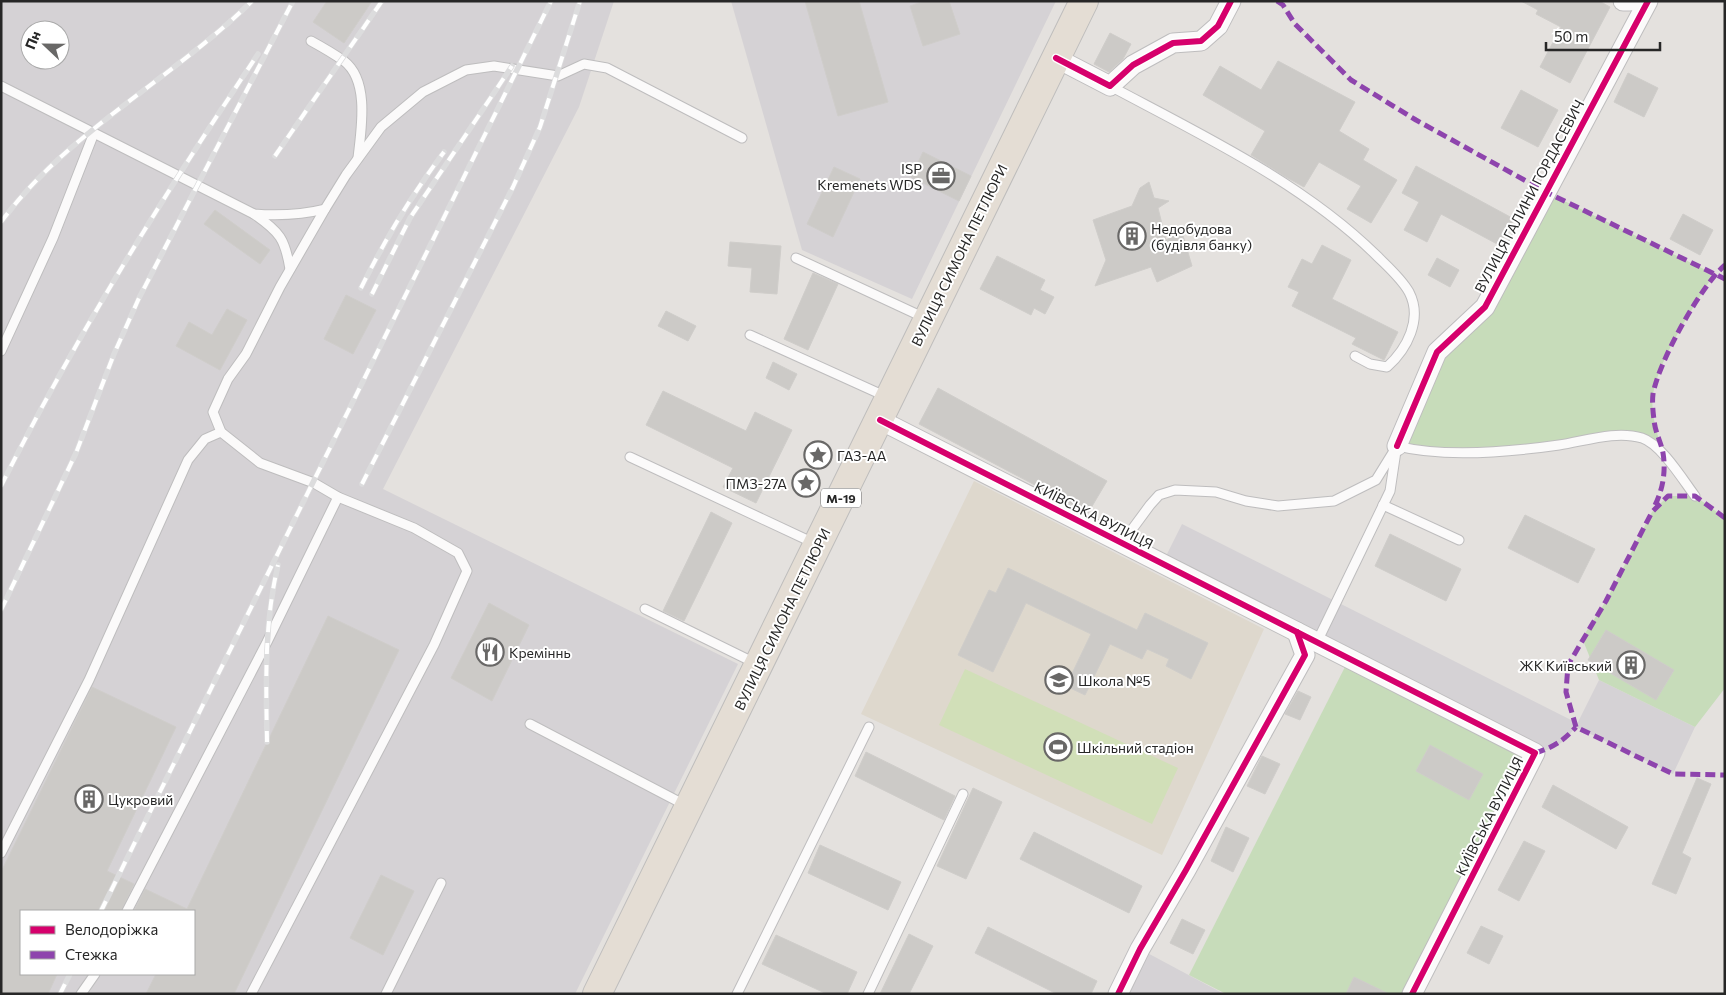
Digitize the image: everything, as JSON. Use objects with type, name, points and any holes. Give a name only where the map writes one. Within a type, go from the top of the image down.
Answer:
[{"type":"highway","name":"ВУЛИЦЯ СИМОНА ПЕТЛЮРИ","points":[[597,994],[1084,1]]},
{"type":"street","points":[[1056,58],[1110,86],[1133,65],[1173,43],[1201,41],[1218,26],[1231,1]]},
{"type":"street","points":[[1623,1],[1630,1]]},
{"type":"street","name":"ВУЛИЦЯ ГАЛИНИ ГОРДАСЕВИЧ","points":[[1397,446],[1437,352],[1485,307],[1648,1]]},
{"type":"street","name":"КИЇВСЬКА ВУЛИЦЯ","points":[[885,409],[1122,543],[1535,753],[1412,994]]},
{"type":"street","points":[[1118,994],[1140,949],[1305,655],[1297,632]]},
{"type":"lane","points":[[311,41],[346,62],[360,86],[362,118],[358,158]]},
{"type":"lane","points":[[251,994],[434,645],[467,571],[458,553],[414,528],[338,497],[314,483],[260,463],[221,432],[214,412],[228,379],[246,354],[290,270],[325,209],[358,158],[381,127],[423,92],[466,70],[494,66],[558,76],[584,64],[607,68],[742,138]]},
{"type":"lane","points":[[1,86],[254,214],[274,228],[286,246],[290,270]]},
{"type":"lane","points":[[1110,86],[1281,181],[1332,217],[1366,245],[1398,276],[1409,294],[1415,316],[1406,342],[1397,358],[1387,367],[1370,364],[1355,356]]},
{"type":"lane","points":[[1,352],[53,238],[94,133]]},
{"type":"lane","points":[[254,214],[294,215],[325,209]]},
{"type":"lane","points":[[796,258],[928,319]]},
{"type":"lane","points":[[750,335],[885,409]]},
{"type":"lane","points":[[1,853],[89,680],[188,460],[205,439],[221,432]]},
{"type":"lane","points":[[1397,446],[1422,452],[1494,450],[1558,445],[1601,437],[1625,436],[1643,438],[1663,454],[1695,496]]},
{"type":"lane","points":[[1317,642],[1390,491],[1397,446]]},
{"type":"lane","points":[[1122,543],[1150,505],[1160,496],[1175,490],[1216,492],[1246,501],[1278,506],[1334,501],[1376,480],[1397,446]]},
{"type":"lane","points":[[630,457],[818,545]]},
{"type":"lane","points":[[128,910],[282,611],[338,497]]},
{"type":"lane","points":[[1383,505],[1459,540]]},
{"type":"lane","points":[[645,609],[759,665]]},
{"type":"lane","points":[[530,724],[689,807]]},
{"type":"lane","points":[[737,994],[870,727]]},
{"type":"lane","points":[[868,994],[963,794]]},
{"type":"lane","points":[[386,994],[441,883]]},
{"type":"lane","points":[[81,994],[93,975]]},
{"type":"shaded area","points":[[1,1],[614,1],[579,107],[383,489],[738,664],[575,994],[1,994]]},
{"type":"shaded area","points":[[731,1],[1056,1],[912,299],[802,250]]},
{"type":"shaded area","name":"Школа №5","points":[[974,481],[1264,629],[1162,855],[861,714]]},
{"type":"shaded area","points":[[1182,524],[1575,722],[1576,726],[1599,680],[1695,727],[1673,774],[1576,727],[1564,741],[1553,748],[1535,753],[1162,564]]},
{"type":"shaded area","points":[[1140,949],[1224,994],[1118,994]]},
{"type":"green space","points":[[1546,192],[1714,274],[1670,348],[1657,379],[1652,402],[1655,424],[1663,454],[1643,438],[1625,436],[1495,450],[1397,446],[1437,352],[1485,307]]},
{"type":"green space","points":[[1668,496],[1695,496],[1725,518],[1725,688],[1695,727],[1599,680],[1582,638],[1606,601],[1652,512]]},
{"type":"green space","points":[[1349,659],[1535,753],[1412,994],[1226,994],[1189,975]]},
{"type":"green space","name":"Шкільний стадіон","points":[[965,669],[1178,768],[1152,824],[939,725]]},
{"type":"building","points":[[327,1],[372,1],[344,43],[313,22]]},
{"type":"building","points":[[805,1],[859,1],[888,102],[838,116]]},
{"type":"building","points":[[924,1],[949,1],[960,34],[923,46],[910,6]]},
{"type":"building","points":[[1521,1],[1599,1],[1610,7],[1570,83],[1540,67],[1561,27],[1536,14],[1538,10]]},
{"type":"building","points":[[1110,33],[1131,44],[1123,59],[1109,72],[1094,64]]},
{"type":"building","points":[[1278,61],[1355,102],[1339,131],[1369,149],[1363,160],[1397,180],[1371,223],[1347,209],[1361,186],[1319,162],[1304,187],[1284,176],[1251,155],[1265,131],[1203,95],[1220,66],[1261,90]]},
{"type":"building","points":[[1628,73],[1658,88],[1644,117],[1614,102]]},
{"type":"building","points":[[1521,90],[1558,110],[1538,147],[1501,128]]},
{"type":"building","name":"ISP Kremenets WDS","points":[[923,152],[971,176],[959,201],[911,177]]},
{"type":"building","points":[[1416,166],[1514,219],[1499,245],[1441,214],[1427,242],[1404,230],[1419,202],[1402,193]]},
{"type":"building","points":[[834,167],[860,179],[833,237],[807,224]]},
{"type":"building","name":"Недобудова (будівля банку)","points":[[1149,182],[1154,198],[1169,201],[1158,208],[1166,240],[1182,232],[1192,266],[1157,282],[1151,267],[1095,286],[1106,260],[1093,220],[1132,206],[1140,188]]},
{"type":"building","points":[[215,210],[270,250],[260,264],[204,224]]},
{"type":"building","points":[[1683,214],[1713,230],[1700,255],[1670,239]]},
{"type":"building","points":[[730,242],[781,246],[777,294],[750,292],[752,268],[728,266]]},
{"type":"building","points":[[1322,245],[1351,260],[1332,299],[1398,332],[1384,360],[1352,344],[1356,338],[1292,306],[1299,292],[1288,287],[1302,259],[1312,264]]},
{"type":"building","points":[[997,256],[1045,280],[1040,290],[1054,297],[1045,314],[1034,308],[1031,315],[980,289]]},
{"type":"building","points":[[1437,258],[1459,270],[1450,287],[1428,275]]},
{"type":"building","points":[[813,273],[838,284],[808,350],[784,339]]},
{"type":"building","points":[[346,295],[376,310],[353,354],[324,339]]},
{"type":"building","points":[[227,309],[247,320],[220,370],[176,346],[189,322],[212,335]]},
{"type":"building","points":[[666,311],[696,326],[688,341],[658,326]]},
{"type":"building","points":[[773,362],[797,374],[789,390],[766,378]]},
{"type":"building","points":[[938,388],[1107,481],[1088,513],[919,424]]},
{"type":"building","points":[[663,391],[746,431],[755,412],[792,430],[756,503],[723,487],[733,468],[646,425]]},
{"type":"building","points":[[711,512],[732,523],[684,621],[663,611]]},
{"type":"building","points":[[1525,515],[1595,549],[1578,583],[1508,548]]},
{"type":"building","points":[[1390,534],[1461,569],[1446,601],[1375,566]]},
{"type":"building","points":[[1008,568],[1137,630],[1145,613],[1208,643],[1191,679],[1166,666],[1169,659],[1147,649],[1142,659],[1110,644],[1085,695],[1066,686],[1091,634],[1026,603],[993,672],[958,655],[989,590],[996,593]]},
{"type":"building","name":"Креміннь","points":[[489,603],[529,625],[492,701],[451,678]]},
{"type":"building","points":[[328,616],[399,650],[234,994],[146,994],[156,975],[195,975],[195,910],[134,910],[145,889],[187,909]]},
{"type":"building","name":"ЖК Київський","points":[[1606,630],[1674,670],[1656,700],[1588,660]]},
{"type":"building","name":"Цукровий","points":[[92,687],[176,727],[107,871],[134,884],[121,910],[20,910],[20,975],[57,975],[48,994],[1,994],[1,872]]},
{"type":"building","points":[[1298,691],[1311,697],[1300,720],[1285,714]]},
{"type":"building","points":[[1430,745],[1483,774],[1469,800],[1416,771]]},
{"type":"building","points":[[866,752],[955,796],[944,820],[855,776]]},
{"type":"building","points":[[1262,756],[1280,764],[1265,794],[1247,786]]},
{"type":"building","points":[[1697,778],[1711,784],[1682,853],[1691,858],[1676,894],[1652,884]]},
{"type":"building","points":[[1553,785],[1628,827],[1616,849],[1542,807]]},
{"type":"building","points":[[973,788],[1002,802],[966,879],[937,866]]},
{"type":"building","points":[[1226,827],[1249,838],[1233,872],[1211,861]]},
{"type":"building","points":[[1034,832],[1142,886],[1129,913],[1020,859]]},
{"type":"building","points":[[1524,841],[1545,851],[1519,901],[1498,890]]},
{"type":"building","points":[[820,845],[901,882],[888,910],[808,873]]},
{"type":"building","points":[[381,875],[414,891],[383,955],[350,938]]},
{"type":"building","points":[[1182,919],[1205,930],[1193,954],[1170,943]]},
{"type":"building","points":[[1481,926],[1503,936],[1489,964],[1467,953]]},
{"type":"building","points":[[988,927],[1097,981],[1091,994],[1057,994],[975,953]]},
{"type":"building","points":[[909,934],[933,946],[909,994],[880,994]]},
{"type":"building","points":[[776,935],[857,972],[847,994],[827,994],[762,964]]},
{"type":"building","points":[[1354,977],[1389,994],[1346,994]]},
{"type":"railway","points":[[1,222],[57,160],[189,56],[252,1]]},
{"type":"railway","points":[[1,610],[76,453],[114,354],[139,298],[293,1]]},
{"type":"railway","points":[[275,156],[382,1]]},
{"type":"railway","points":[[101,910],[551,1]]},
{"type":"railway","points":[[362,484],[513,187],[540,127],[580,1]]},
{"type":"railway","points":[[1,486],[60,375],[123,266],[189,159],[258,54]]},
{"type":"railway","points":[[372,294],[410,218],[512,66]]},
{"type":"railway","points":[[361,288],[399,218],[444,152]]},
{"type":"railway","points":[[267,742],[266,675],[268,631],[273,587],[278,565]]},
{"type":"railway","points":[[60,994],[70,975]]},
{"type":"marked path","points":[[1277,1],[1283,5],[1295,24],[1351,80],[1416,120],[1546,192],[1725,279]]},
{"type":"marked path","points":[[1655,505],[1662,486],[1664,473],[1663,453],[1653,410],[1653,394],[1657,380],[1663,363],[1682,325],[1704,290],[1725,265]]},
{"type":"marked path","points":[[1725,518],[1695,496],[1668,496],[1652,512],[1606,601],[1568,665],[1566,692],[1576,727],[1673,774],[1725,775]]},
{"type":"marked path","points":[[1535,753],[1558,743],[1576,727]]},
{"type":"cycle path","points":[[1056,58],[1110,86],[1133,65],[1173,43],[1201,41],[1218,26],[1231,1]]},
{"type":"cycle path","points":[[1397,446],[1437,352],[1485,307],[1648,1]]},
{"type":"cycle path","points":[[880,420],[1535,753],[1412,994]]},
{"type":"cycle path","points":[[1118,994],[1140,949],[1305,655],[1297,632]]},
{"type":"place","name":"ISP Kremenets WDS","points":[[941,176]]},
{"type":"place","name":"Недобудова (будівля банку)","points":[[1132,236]]},
{"type":"place","name":"ГАЗ-АА","points":[[818,455]]},
{"type":"place","name":"ПМЗ-27А","points":[[806,483]]},
{"type":"place","name":"Креміннь","points":[[490,652]]},
{"type":"place","name":"ЖК Київський","points":[[1631,665]]},
{"type":"place","name":"Школа №5","points":[[1059,680]]},
{"type":"place","name":"Шкільний стадіон","points":[[1058,747]]},
{"type":"place","name":"Цукровий","points":[[89,799]]}]
